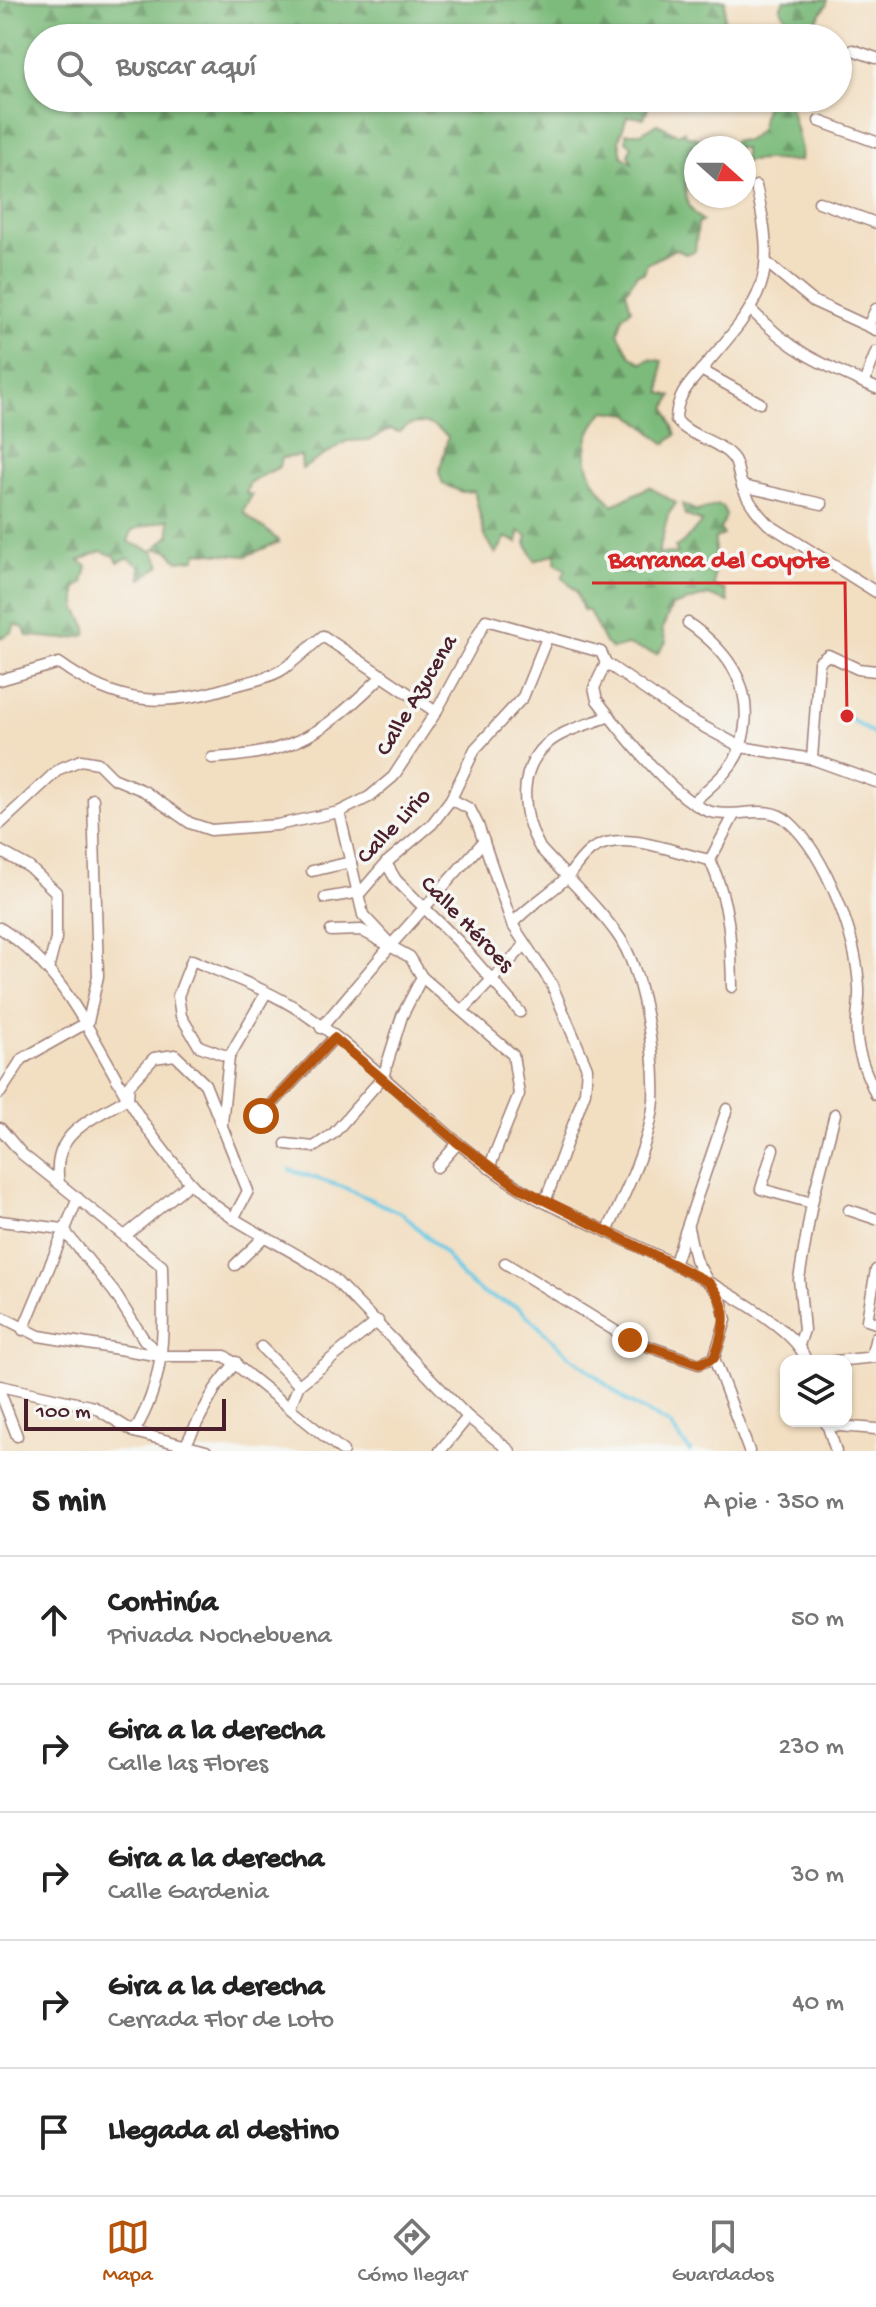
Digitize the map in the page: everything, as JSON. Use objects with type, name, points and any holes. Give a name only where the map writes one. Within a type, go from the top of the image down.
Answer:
[{"type":"street","points":[[853,50],[876,58]]},
{"type":"street","points":[[819,121],[876,142]]},
{"type":"street","points":[[756,186],[766,229],[766,262],[752,311],[680,397],[676,420],[686,433],[710,442],[734,458],[742,486],[755,512],[768,524],[876,592]]},
{"type":"street","points":[[819,202],[876,223]]},
{"type":"street","points":[[766,262],[813,301],[872,328],[876,309]]},
{"type":"street","points":[[752,311],[785,344],[805,357],[876,388]]},
{"type":"street","points":[[864,383],[876,352]]},
{"type":"street","points":[[701,370],[760,403]]},
{"type":"street","points":[[742,486],[822,504]]},
{"type":"street","name":"Calle Azucena","points":[[0,824],[59,769],[81,760],[98,763],[113,778],[144,791],[190,823],[211,830],[277,825],[339,812],[369,797],[393,777],[436,712],[486,620],[547,638]]},
{"type":"street","points":[[688,623],[713,642],[740,678],[745,711],[741,747],[722,775],[693,802]]},
{"type":"street","points":[[0,680],[59,663],[73,673],[135,701],[196,698],[279,672],[323,636],[436,712]]},
{"type":"street","points":[[547,638],[601,652],[606,663],[682,715],[741,747],[812,759],[876,782]]},
{"type":"street","name":"Calle Lirio","points":[[325,898],[361,892],[386,863],[432,824],[451,799],[475,749],[523,697],[547,638]]},
{"type":"street","points":[[812,759],[819,662],[828,655],[858,669],[876,671]]},
{"type":"street","points":[[606,663],[594,688],[597,700],[653,766],[703,810],[733,817],[768,811],[777,813],[791,823],[815,856],[841,911],[853,951],[859,988],[857,1038],[876,1095]]},
{"type":"street","points":[[212,758],[245,756],[293,745],[339,717],[383,675]]},
{"type":"street","points":[[607,1232],[635,1173],[654,1101],[644,999],[633,964],[618,935],[566,878],[531,832],[524,792],[529,768],[547,743],[610,716]]},
{"type":"street","points":[[0,1093],[22,1059],[88,1022],[98,976],[93,799]]},
{"type":"street","points":[[451,799],[470,809],[512,924],[551,983],[587,1068],[585,1092],[545,1202]]},
{"type":"street","points":[[339,812],[361,892],[363,915],[391,945]]},
{"type":"street","points":[[710,860],[733,817]]},
{"type":"street","points":[[321,1028],[484,841]]},
{"type":"street","points":[[512,924],[527,907],[566,878],[573,866],[594,847],[614,841],[710,860]]},
{"type":"street","points":[[0,851],[29,867],[56,892],[56,939],[48,970]]},
{"type":"street","points":[[710,860],[725,894],[731,930],[732,987]]},
{"type":"street","points":[[312,871],[351,862]]},
{"type":"street","name":"Calle Héroes","points":[[386,863],[423,908],[520,1012]]},
{"type":"street","points":[[0,928],[48,970],[88,1022],[128,1098],[190,1183],[233,1219],[315,1264],[378,1321],[468,1417],[510,1451]]},
{"type":"street","points":[[331,931],[361,930],[410,957],[422,977],[513,1055],[519,1094],[489,1168]]},
{"type":"street","points":[[463,1010],[524,946]]},
{"type":"street","points":[[229,1057],[199,1046],[181,1016],[178,996],[192,960],[266,993],[321,1028],[489,1168],[545,1202],[708,1282],[790,1334],[803,1355]]},
{"type":"street","points":[[286,1144],[314,1147],[334,1133],[383,1077],[402,1016],[422,977]]},
{"type":"street","points":[[222,1129],[229,1057],[266,993]]},
{"type":"street","points":[[261,1116],[334,1038]]},
{"type":"street","points":[[128,1098],[129,1085],[154,1058],[175,1055],[205,1084],[248,1191],[233,1219]]},
{"type":"street","points":[[59,1183],[55,1163],[69,1134],[128,1098]]},
{"type":"street","points":[[674,1265],[727,1109]]},
{"type":"street","points":[[799,1345],[804,1330],[799,1279],[812,1203],[835,1114]]},
{"type":"street","points":[[0,1128],[22,1154],[162,1266],[163,1356],[152,1398],[134,1432]]},
{"type":"street","points":[[437,1167],[458,1143]]},
{"type":"street","points":[[773,1149],[761,1189],[812,1203]]},
{"type":"street","points":[[126,1235],[190,1183]]},
{"type":"street","points":[[23,1330],[78,1198]]},
{"type":"street","points":[[849,1210],[876,1219]]},
{"type":"street","points":[[0,1221],[63,1229],[114,1292],[145,1341],[163,1356]]},
{"type":"street","points":[[688,1228],[695,1259],[708,1282],[720,1295],[726,1320],[714,1358],[749,1451]]},
{"type":"street","points":[[235,1265],[263,1238]]},
{"type":"street","points":[[505,1263],[630,1340],[699,1364],[714,1358]]},
{"type":"street","points":[[876,1270],[867,1320],[876,1323]]},
{"type":"street","points":[[0,1316],[23,1330],[72,1343],[163,1356],[225,1356],[290,1406],[337,1449]]},
{"type":"street","points":[[290,1406],[299,1385],[378,1321]]},
{"type":"street","points":[[852,1359],[874,1357],[876,1337]]},
{"type":"street","points":[[261,1347],[299,1385]]},
{"type":"street","points":[[185,1446],[215,1389],[236,1362]]},
{"type":"street","points":[[0,1386],[94,1407],[134,1432],[206,1451]]},
{"type":"street","points":[[0,1392],[17,1436]]},
{"type":"street","points":[[440,1451],[468,1417]]},
{"type":"street","points":[[852,1426],[876,1429]]},
{"type":"street","points":[[828,1427],[836,1451]]},
{"type":"green space","points":[[0,0],[725,0],[724,24],[24,24],[24,112],[646,112],[644,118],[627,116],[619,140],[622,156],[632,163],[628,154],[632,146],[626,141],[626,133],[641,133],[657,124],[677,134],[684,131],[689,136],[684,136],[684,208],[690,208],[703,221],[698,223],[695,251],[685,254],[675,249],[647,264],[644,273],[637,274],[626,291],[631,309],[623,316],[618,333],[630,355],[642,363],[650,359],[662,361],[661,393],[672,396],[666,408],[676,435],[665,444],[630,414],[605,411],[589,434],[586,458],[595,482],[613,505],[649,487],[676,503],[668,515],[658,554],[678,553],[675,547],[682,544],[702,522],[685,515],[682,504],[697,511],[718,505],[723,507],[726,516],[720,529],[724,535],[715,538],[714,586],[725,590],[728,602],[708,595],[672,606],[662,629],[666,642],[657,654],[627,645],[613,649],[605,643],[589,611],[583,610],[576,591],[562,577],[566,570],[555,563],[556,553],[535,561],[526,543],[527,536],[519,531],[518,543],[506,537],[496,554],[485,536],[474,491],[462,492],[443,484],[439,473],[448,437],[431,425],[418,423],[399,432],[390,429],[370,440],[347,441],[302,469],[301,456],[282,458],[279,467],[250,482],[246,493],[252,495],[243,511],[279,542],[246,556],[198,552],[195,559],[178,561],[168,550],[155,549],[170,535],[169,519],[132,530],[128,542],[153,551],[161,565],[141,579],[140,566],[128,558],[118,562],[115,556],[101,551],[79,561],[87,566],[83,583],[76,588],[76,607],[87,628],[86,635],[62,639],[27,636],[24,628],[15,624],[12,632],[0,638]]},
{"type":"green space","points":[[784,0],[827,0],[814,24],[788,22],[780,8]]},
{"type":"green space","points":[[764,112],[792,112],[801,149],[800,161],[756,161],[756,136],[752,136],[760,130]]},
{"type":"waterway","points":[[841,712],[876,736]]},
{"type":"waterway","points":[[290,1170],[343,1187],[403,1214],[446,1255],[462,1277],[484,1294],[518,1307],[568,1354],[627,1401],[669,1424],[690,1451]]},
{"type":"place","name":"Barranca del Coyote","points":[[847,716]]},
{"type":"route","points":[[261,1116],[334,1038],[489,1168],[545,1202],[708,1282],[720,1295],[726,1320],[714,1358],[699,1364],[630,1340]]}]
